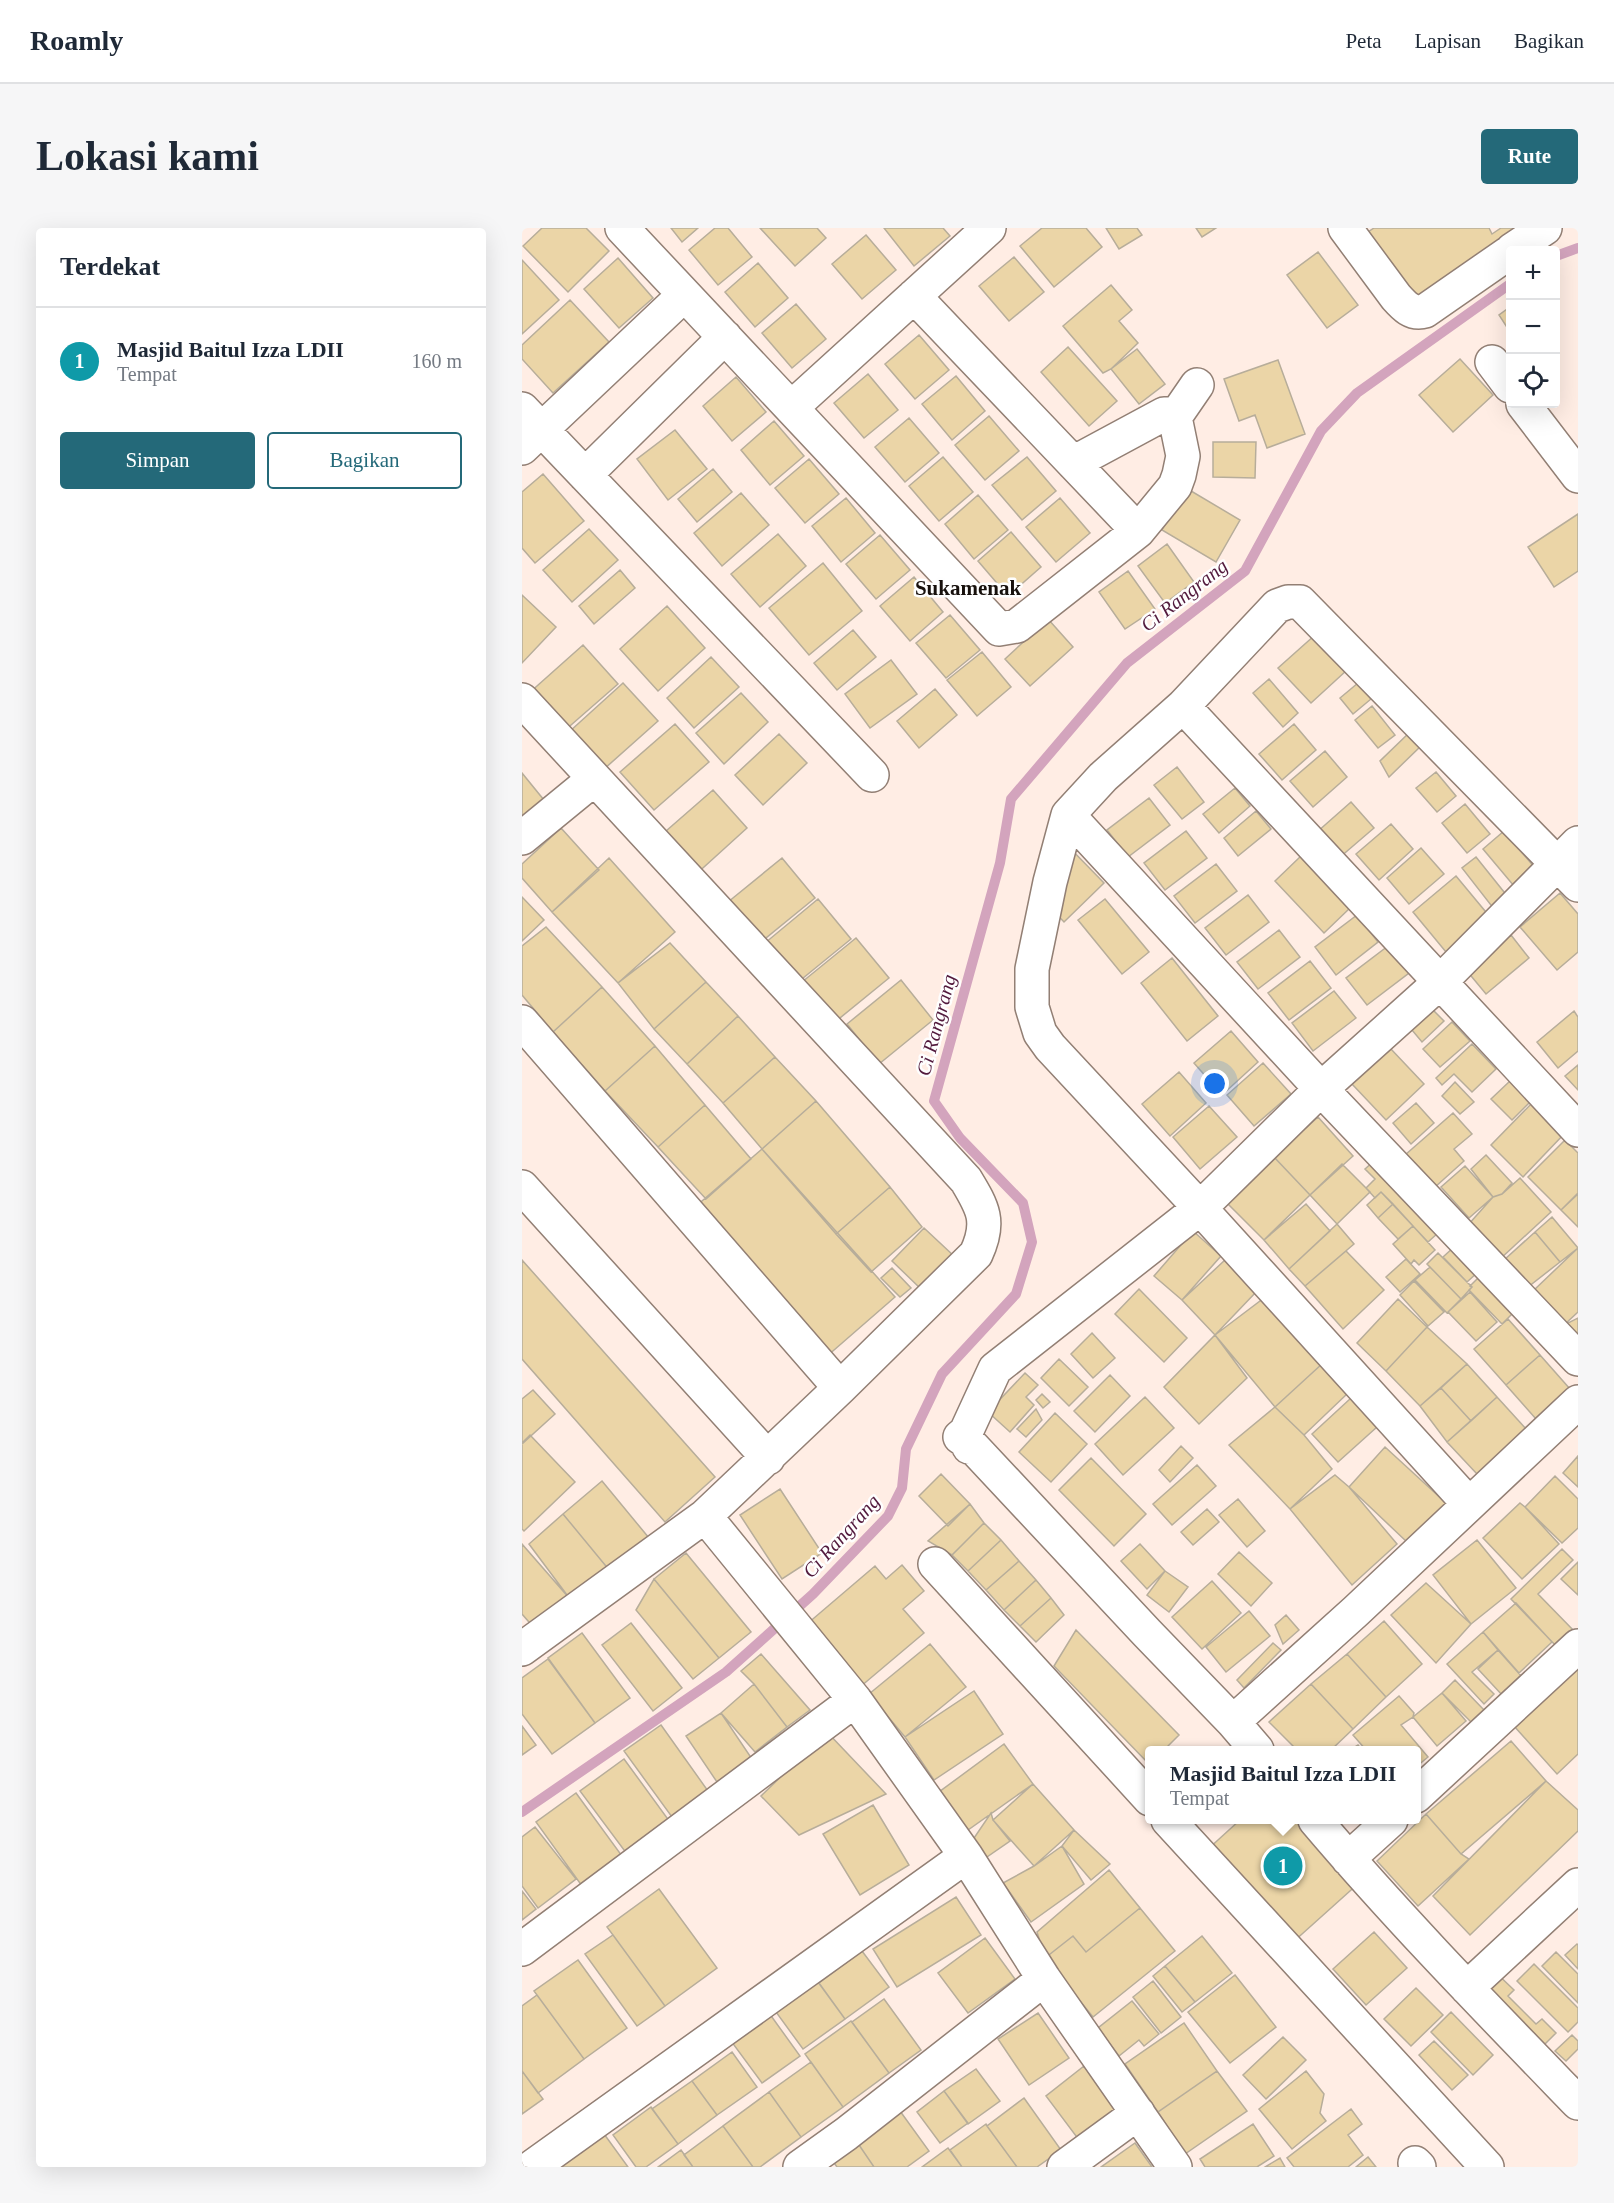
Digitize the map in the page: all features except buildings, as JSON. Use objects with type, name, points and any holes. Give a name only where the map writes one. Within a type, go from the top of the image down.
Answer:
[{"type":"street","points":[[622,228],[999,629],[1005,630],[1017,626],[1138,531],[1175,486],[1183,456],[1175,417],[1197,385]]},
{"type":"street","points":[[791,408],[989,228]]},
{"type":"street","points":[[1345,228],[1396,297],[1416,312],[1425,311],[1506,254]]},
{"type":"street","points":[[1518,246],[1545,228]]},
{"type":"street","points":[[684,295],[528,429],[585,475],[872,776]]},
{"type":"street","points":[[914,296],[1138,531]]},
{"type":"street","points":[[585,475],[725,337]]},
{"type":"street","points":[[1526,408],[1578,476]]},
{"type":"street","points":[[1073,463],[1164,414],[1175,417]]},
{"type":"street","points":[[1254,1746],[973,1447],[969,1447],[960,1437],[966,1432],[995,1369],[1200,1208],[1321,1089],[1572,864],[1300,602],[1288,602],[1277,606],[1183,706],[1103,777],[1068,815],[1050,882],[1032,969],[1031,997],[1035,1021],[1050,1047],[1200,1208],[1470,1504]]},
{"type":"street","points":[[522,700],[966,1180],[984,1213],[985,1226],[976,1254],[768,1458],[705,1516],[522,1649]]},
{"type":"street","points":[[1183,706],[1578,1130]]},
{"type":"street","points":[[522,838],[594,779]]},
{"type":"street","points":[[1068,815],[1321,1089],[1578,1359]]},
{"type":"street","points":[[522,1022],[840,1388]]},
{"type":"street","points":[[522,1187],[768,1458]]},
{"type":"street","points":[[1233,1722],[1578,1402]]},
{"type":"street","points":[[705,1516],[855,1700],[966,1856],[1044,1979],[1175,2167]]},
{"type":"street","points":[[935,1564],[1145,1795]]},
{"type":"street","points":[[1421,1791],[1578,1646]]},
{"type":"street","points":[[522,1949],[855,1700]]},
{"type":"street","points":[[1172,1824],[1487,2167]]},
{"type":"street","points":[[1319,1824],[1467,1988],[1578,2103]]},
{"type":"street","points":[[1348,1858],[1386,1824]]},
{"type":"street","points":[[532,2167],[966,1856]]},
{"type":"street","points":[[1467,1988],[1578,1885]]},
{"type":"street","points":[[800,2167],[846,2134],[1044,1979]]},
{"type":"street","points":[[1064,2167],[1138,2113]]},
{"type":"waterway","name":"Ci Rangrang","points":[[1560,255],[1578,248]]},
{"type":"waterway","name":"Ci Rangrang","points":[[522,1812],[726,1672],[813,1594],[888,1516],[902,1488],[906,1449],[942,1374],[1016,1294],[1032,1242],[1023,1203],[960,1138],[934,1101],[1000,863],[1011,799],[1127,663],[1245,571],[1321,431],[1357,393],[1506,287]]},
{"type":"place","name":"Masjid Baitul Izza LDII","points":[[1283,1866]]},
{"type":"district","name":"Sukamenak","points":[[968,588]]}]
